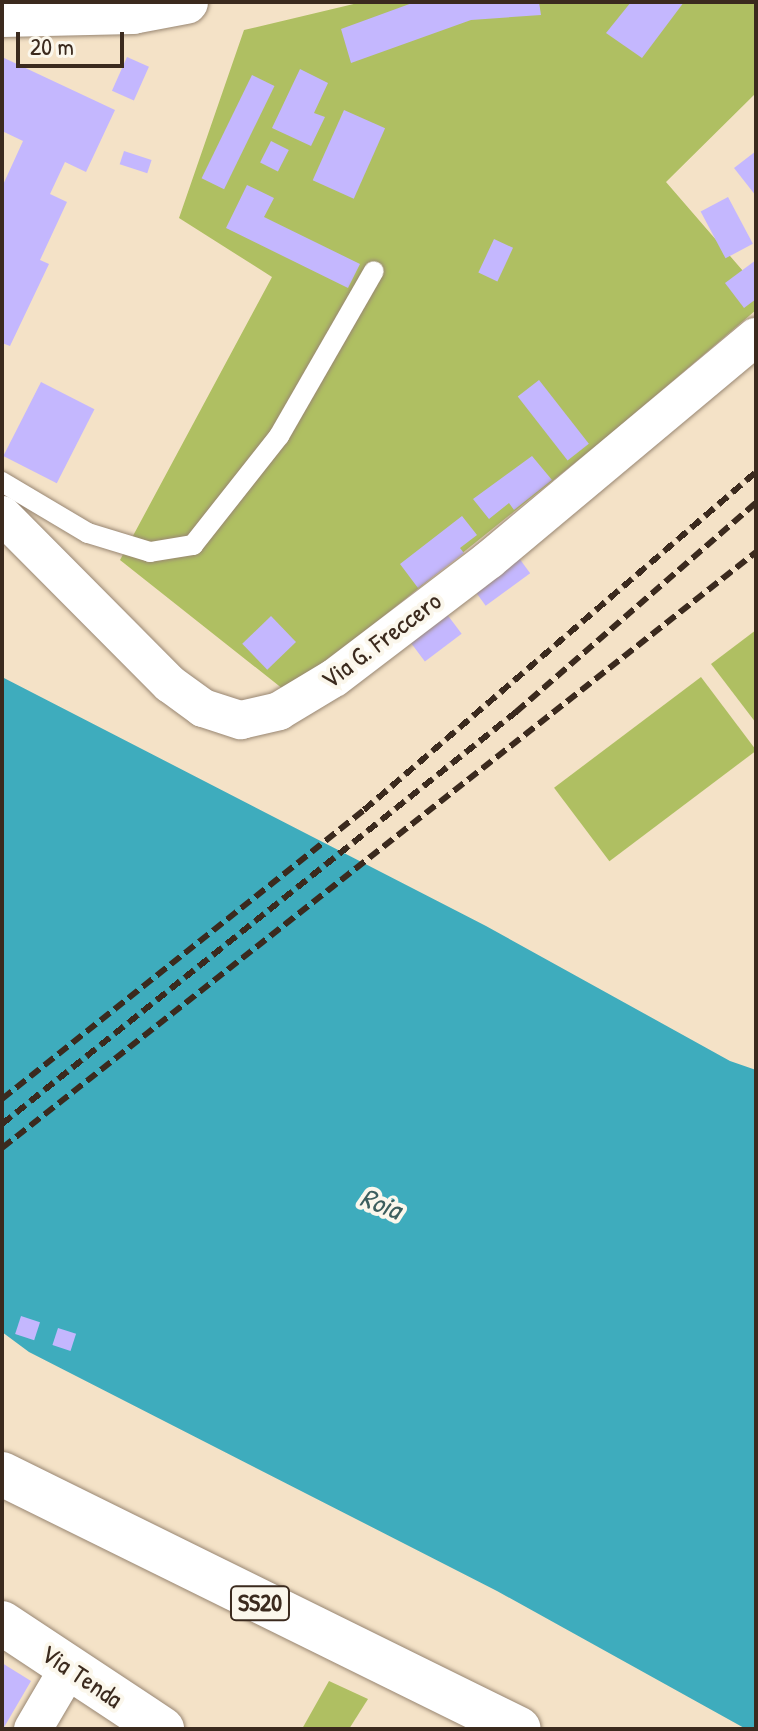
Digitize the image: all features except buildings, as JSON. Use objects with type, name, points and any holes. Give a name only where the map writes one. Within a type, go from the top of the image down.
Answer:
[{"type":"main road","points":[[2,15],[133,12],[186,2]]},
{"type":"main road","name":"SS20","points":[[2,1474],[519,1729]]},
{"type":"main road","name":"Via Tenda","points":[[2,1623],[162,1729]]},
{"type":"street","name":"Via G. Freccero","points":[[2,515],[170,684],[203,708],[241,720],[266,714],[334,678],[489,560],[756,337]]},
{"type":"street","points":[[33,1729],[70,1666]]},
{"type":"lane","points":[[2,482],[88,533],[150,552],[193,545],[279,436],[374,271]]},
{"type":"green space","points":[[362,2],[756,2],[756,93],[666,182],[756,286],[756,310],[607,437],[288,693],[120,560],[272,277],[179,218],[244,30]]},
{"type":"green space","points":[[756,630],[756,723],[711,664]]},
{"type":"green space","points":[[701,677],[756,751],[609,861],[554,788]]},
{"type":"green space","points":[[329,1681],[368,1699],[349,1729],[302,1729]]},
{"type":"water","name":"Roia","points":[[2,677],[486,926],[730,1061],[756,1070],[756,1729],[746,1729],[497,1591],[29,1352],[2,1332]]},
{"type":"railway","points":[[2,1099],[364,810],[756,472]]},
{"type":"railway","points":[[2,1124],[516,712],[756,503]]},
{"type":"railway","points":[[2,1148],[756,552]]}]
